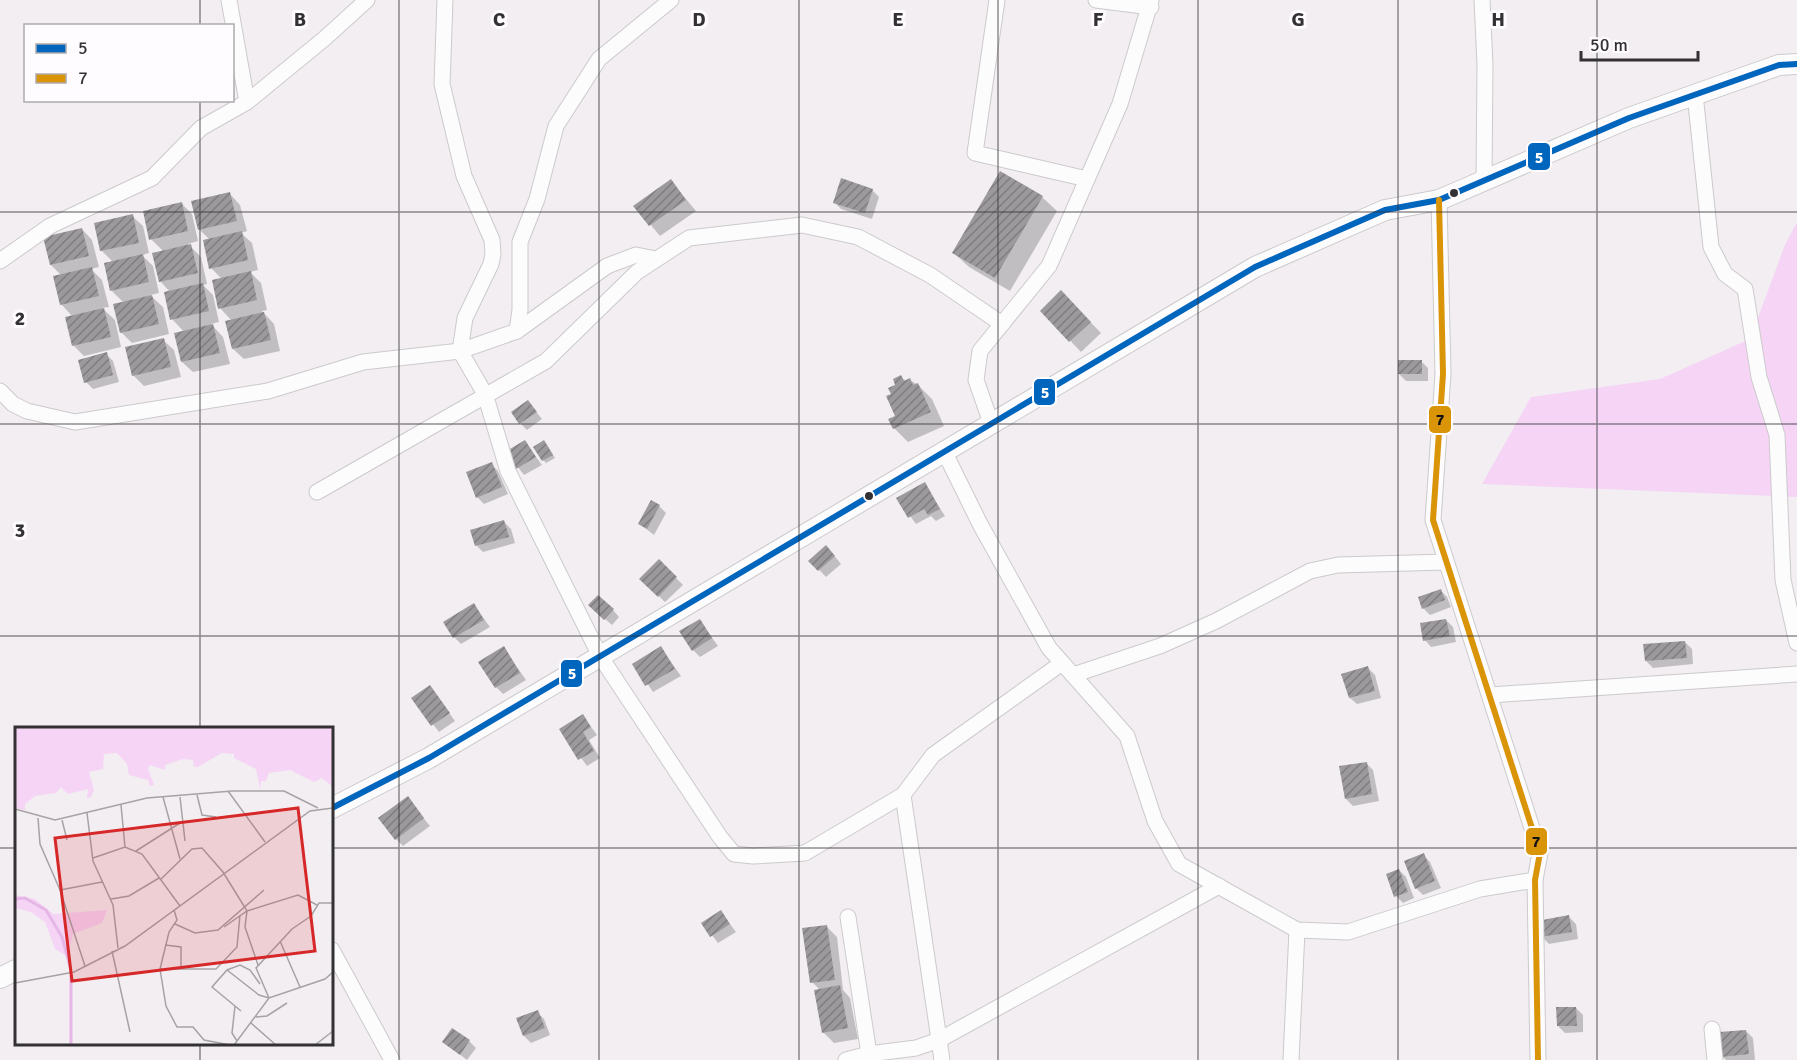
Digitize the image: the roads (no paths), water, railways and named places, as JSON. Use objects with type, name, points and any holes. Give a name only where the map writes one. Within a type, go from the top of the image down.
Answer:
[{"type":"street","points":[[229,0],[233,24]]},
{"type":"street","points":[[0,261],[50,226],[152,178],[201,128],[247,102],[324,39],[367,0]]},
{"type":"street","points":[[445,0],[442,84],[464,176],[492,240],[493,254],[491,264],[465,318],[460,351],[485,394],[508,471],[600,656],[720,837],[734,854],[753,856],[805,853],[903,795],[933,755],[1062,663]]},
{"type":"street","points":[[517,331],[520,310],[520,242],[537,199],[556,126],[598,58],[671,0]]},
{"type":"street","points":[[997,0],[975,153],[1087,179]]},
{"type":"street","points":[[991,423],[976,380],[980,351],[1049,266],[1120,104],[1151,4],[1096,0]]},
{"type":"street","points":[[1482,0],[1485,65],[1484,181]]},
{"type":"street","points":[[234,28],[247,102]]},
{"type":"street","points":[[333,807],[429,758],[1255,267],[1385,210],[1438,200],[1629,118],[1779,65],[1797,64]]},
{"type":"street","points":[[1695,94],[1711,247],[1725,274],[1745,289],[1759,377],[1777,435],[1783,580],[1797,643]]},
{"type":"street","points":[[1438,200],[1443,374],[1433,520],[1540,852],[1535,880],[1538,1060]]},
{"type":"street","points":[[317,492],[546,361],[637,272],[689,238],[802,225],[858,237],[930,275],[1002,324]]},
{"type":"street","points":[[0,392],[13,404],[27,411],[75,422],[268,391],[363,362],[460,351],[517,331],[607,266],[636,255],[656,259]]},
{"type":"street","points":[[944,451],[980,524],[1049,648],[1127,736],[1155,821],[1179,864],[1297,930],[1348,932],[1480,889],[1535,880]]},
{"type":"street","points":[[1073,675],[1160,646],[1216,621],[1310,571],[1338,565],[1446,562]]},
{"type":"street","points":[[1491,695],[1797,674]]},
{"type":"street","points":[[903,795],[942,1060]]},
{"type":"street","points":[[846,1060],[869,1054],[916,1048],[939,1040],[1219,886]]},
{"type":"street","points":[[848,917],[869,1054]]},
{"type":"street","points":[[1290,1060],[1297,930]]},
{"type":"street","points":[[333,952],[392,1060]]},
{"type":"street","points":[[0,978],[15,970]]},
{"type":"street","points":[[1712,1029],[1715,1060]]}]
